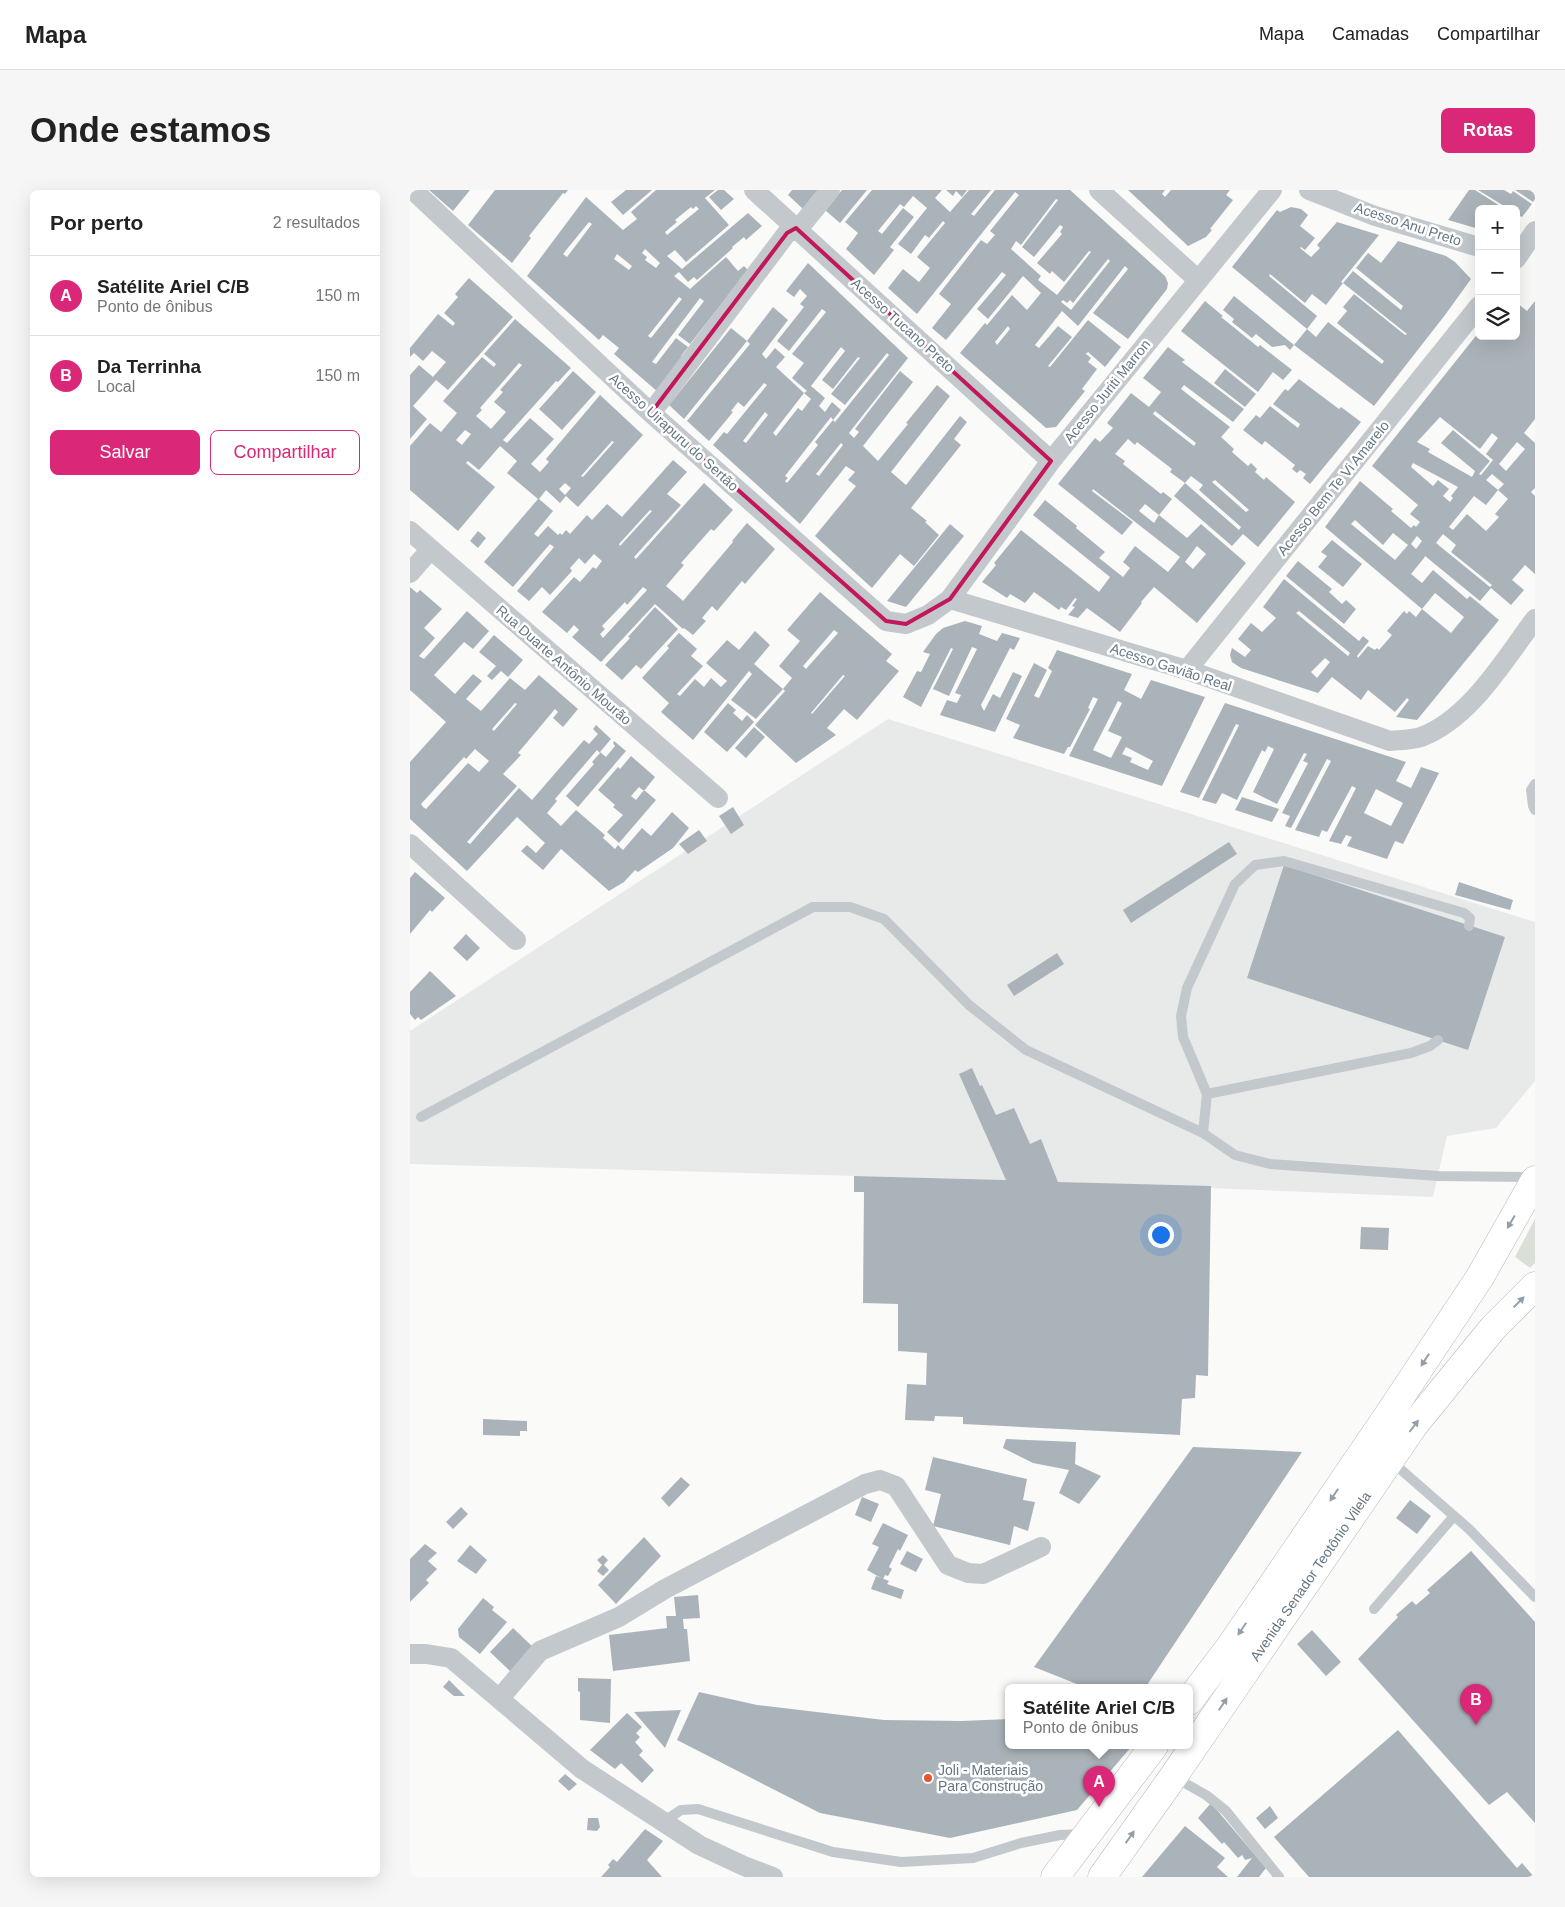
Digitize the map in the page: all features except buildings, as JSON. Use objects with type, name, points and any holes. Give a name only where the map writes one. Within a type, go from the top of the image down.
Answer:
[{"type":"main road","name":"Avenida Senador Teotônio Vilela","points":[[1193,1695],[1230,1647],[1480,1277],[1535,1179]]},
{"type":"main road","name":"Avenida Senador Teotônio Vilela","points":[[1193,1748],[1414,1426],[1494,1328],[1535,1286]]},
{"type":"main road","points":[[1055,1877],[1152,1749]]},
{"type":"main road","name":"Avenida Senador Teotônio Vilela","points":[[1102,1877],[1192,1749]]},
{"type":"street","name":"Acesso Uirapuru do Sertão","points":[[413,190],[651,413],[886,621],[906,624],[928,615],[950,600]]},
{"type":"street","name":"Acesso Tucano Preto","points":[[754,190],[1051,461]]},
{"type":"street","points":[[651,413],[786,233],[804,222],[830,190]]},
{"type":"street","points":[[1099,190],[1197,279]]},
{"type":"street","name":"Acesso Juriti Marron","points":[[950,600],[1051,461],[1197,279],[1272,190]]},
{"type":"street","name":"Acesso Anu Preto","points":[[1309,190],[1375,216],[1475,246]]},
{"type":"street","points":[[1520,252],[1535,230]]},
{"type":"street","points":[[1520,259],[1535,263]]},
{"type":"street","name":"Acesso Bem Te Vi Amarelo","points":[[1188,670],[1475,311]]},
{"type":"street","name":"Rua Duarte Antônio Mourão","points":[[410,532],[718,798]]},
{"type":"street","points":[[410,573],[430,550]]},
{"type":"street","name":"Acesso Gavião Real","points":[[950,600],[1188,670],[1390,741],[1420,738],[1448,724],[1479,694],[1535,619]]},
{"type":"street","points":[[410,844],[516,940]]},
{"type":"street","points":[[500,1698],[540,1652],[619,1617],[666,1588],[865,1484],[880,1480],[896,1486],[948,1565],[968,1573],[983,1574],[1041,1547]]},
{"type":"street","points":[[410,1654],[426,1654],[452,1658],[582,1769],[699,1845],[773,1877]]},
{"type":"lane","points":[[1535,784],[1531,790],[1535,810]]},
{"type":"lane","points":[[1203,1134],[1207,1094],[1184,1037],[1182,1016],[1187,988],[1235,884],[1255,865],[1284,861],[1464,913],[1470,918],[1469,926]]},
{"type":"lane","points":[[421,1117],[813,907],[850,907],[884,919],[969,1005],[1026,1050],[1203,1134],[1235,1155],[1270,1164],[1438,1176],[1535,1179]]},
{"type":"lane","points":[[1207,1094],[1411,1053],[1430,1046],[1438,1040]]},
{"type":"lane","points":[[1390,1460],[1454,1516],[1535,1597]]},
{"type":"lane","points":[[1374,1609],[1454,1516]]},
{"type":"lane","points":[[1173,1777],[1206,1795],[1226,1812],[1279,1877]]},
{"type":"lane","points":[[663,1822],[681,1810],[698,1809],[832,1852],[901,1862],[973,1858],[1021,1842],[1060,1835],[1088,1834]]},
{"type":"highlighted area","points":[[796,228],[1051,461],[950,599],[906,624],[886,621],[651,413],[787,233]]},
{"type":"shaded area","points":[[888,719],[1535,922],[1535,1081],[1496,1128],[1447,1136],[1433,1197],[1010,1180],[410,1164],[410,1031]]},
{"type":"shaded area","points":[[1535,1219],[1535,1263],[1530,1268],[1515,1257]]},
{"type":"place","name":"Da Terrinha","points":[[1476,1725]]},
{"type":"place","name":"Joli - Materiais Para Construção","points":[[928,1778]]},
{"type":"place","name":"Satélite Ariel C/B","points":[[1099,1807]]}]
